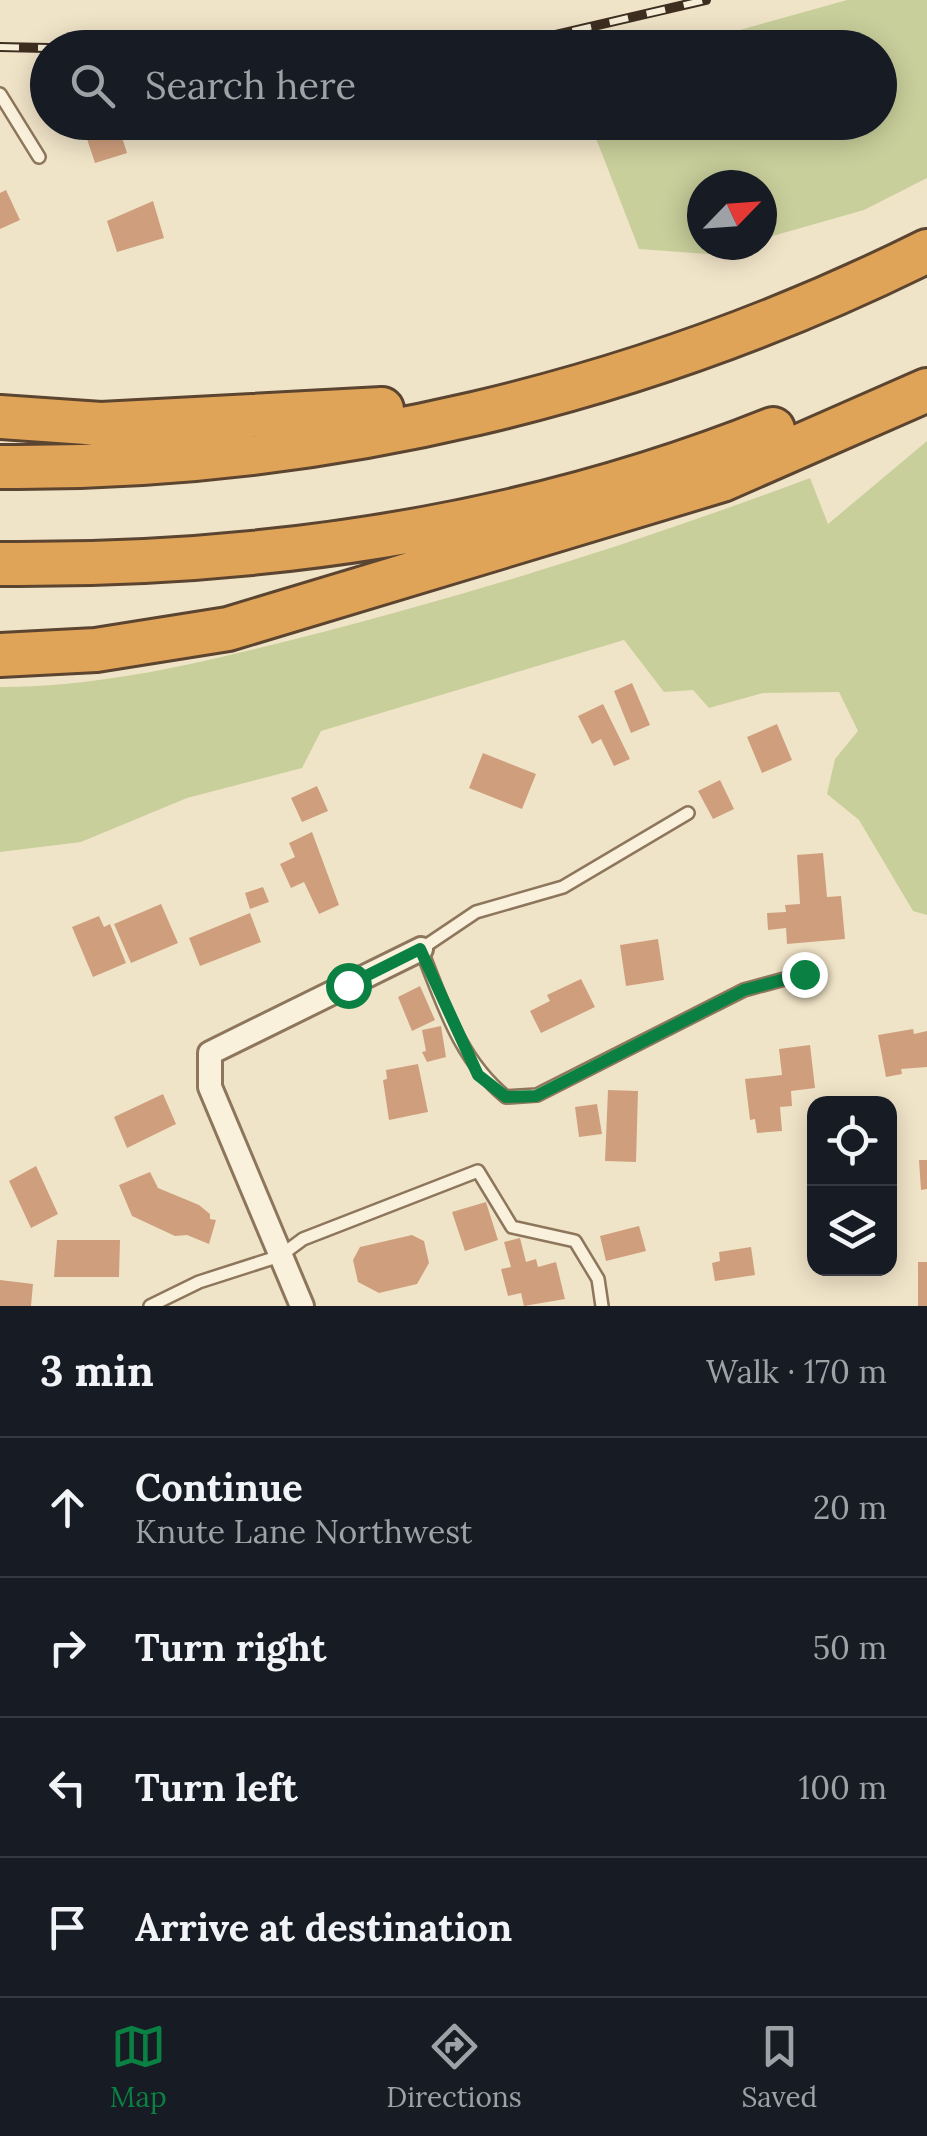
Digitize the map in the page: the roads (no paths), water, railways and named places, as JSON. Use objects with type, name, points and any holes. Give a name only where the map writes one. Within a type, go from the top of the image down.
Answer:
[{"type":"highway","points":[[0,467],[111,464],[275,450],[532,400],[752,329],[927,251]]},
{"type":"highway","points":[[0,564],[96,565],[217,556],[487,518],[641,475],[745,440],[927,361]]},
{"type":"highway","points":[[0,654],[96,650],[228,629],[690,490],[816,442],[927,390]]},
{"type":"highway","points":[[0,417],[101,424],[532,400]]},
{"type":"street","points":[[302,1306],[210,1087],[210,1054],[420,949]]},
{"type":"lane","points":[[0,94],[39,157]]},
{"type":"lane","points":[[688,813],[563,887],[476,912],[420,949],[478,1075],[506,1097],[536,1096],[744,990],[804,974]]},
{"type":"lane","points":[[150,1306],[199,1282],[280,1256],[302,1239],[478,1171],[512,1227],[575,1241],[598,1279],[602,1306]]},
{"type":"railway","points":[[577,30],[706,0]]},
{"type":"railway","points":[[0,47],[30,48]]}]
